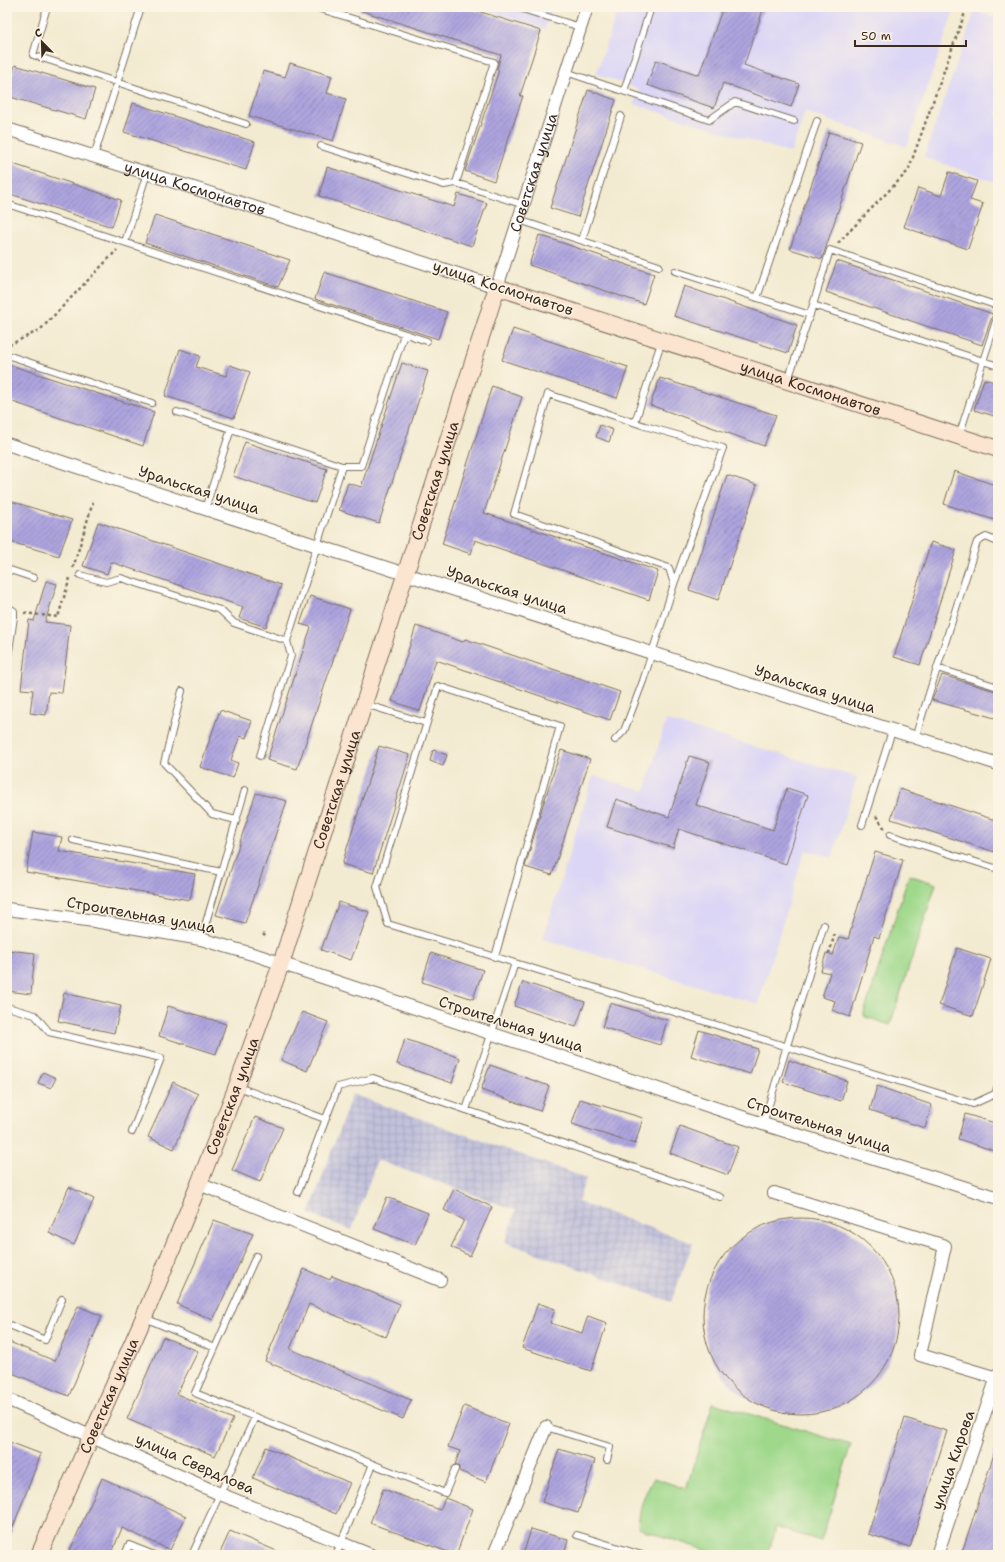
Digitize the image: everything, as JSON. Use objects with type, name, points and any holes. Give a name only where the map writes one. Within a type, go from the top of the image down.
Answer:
[{"type":"street","name":"Советская улица","points":[[39,1555],[144,1318],[237,1086],[280,964],[587,7]]},
{"type":"street","name":"улица Космонавтов","points":[[7,129],[998,448]]},
{"type":"street","name":"Уральская улица","points":[[7,444],[318,546],[998,764]]},
{"type":"street","name":"Строительная улица","points":[[7,909],[94,921],[201,939],[763,1124],[998,1198]]},
{"type":"street","points":[[199,1184],[440,1280]]},
{"type":"street","points":[[774,1193],[945,1246],[920,1355],[997,1376]]},
{"type":"street","name":"улица Кирова","points":[[938,1555],[997,1376]]},
{"type":"street","name":"улица Свердлова","points":[[7,1399],[220,1494],[371,1555]]},
{"type":"street","points":[[494,1555],[546,1426]]},
{"type":"lane","points":[[48,7],[33,55],[246,124]]},
{"type":"lane","points":[[94,156],[141,7]]},
{"type":"lane","points":[[314,7],[494,62],[456,183]]},
{"type":"lane","points":[[516,7],[580,28]]},
{"type":"lane","points":[[624,91],[651,7]]},
{"type":"lane","points":[[566,72],[709,120],[735,102],[794,121]]},
{"type":"lane","points":[[582,240],[622,116]]},
{"type":"lane","points":[[757,298],[817,121]]},
{"type":"lane","points":[[321,146],[444,185],[456,183],[524,205]]},
{"type":"lane","points":[[124,242],[147,173]]},
{"type":"lane","points":[[7,204],[427,341]]},
{"type":"lane","points":[[519,220],[659,266]]},
{"type":"lane","points":[[788,380],[830,250],[998,306]]},
{"type":"lane","points":[[675,271],[810,315]]},
{"type":"lane","points":[[813,305],[998,366]]},
{"type":"lane","points":[[959,436],[998,315]]},
{"type":"lane","points":[[176,412],[342,466],[361,466],[404,334]]},
{"type":"lane","points":[[635,422],[662,340]]},
{"type":"lane","points":[[7,355],[152,403]]},
{"type":"lane","points":[[615,740],[624,731],[674,584],[723,448],[548,394],[514,514],[669,568],[674,584]]},
{"type":"lane","points":[[205,509],[231,429]]},
{"type":"lane","points":[[260,756],[291,656],[287,641],[342,466]]},
{"type":"lane","points":[[915,738],[977,542],[986,538],[998,542]]},
{"type":"lane","points":[[7,569],[34,578]]},
{"type":"lane","points":[[80,575],[106,582],[121,578],[220,610],[234,624],[287,641]]},
{"type":"lane","points":[[7,606],[14,611],[7,664]]},
{"type":"lane","points":[[937,668],[998,687]]},
{"type":"lane","points":[[495,957],[560,726],[438,686],[377,887],[388,924],[495,957],[515,963],[787,1047],[973,1104],[997,1095],[998,1085]]},
{"type":"lane","points":[[182,691],[164,763],[212,814],[236,820]]},
{"type":"lane","points":[[364,704],[426,724]]},
{"type":"lane","points":[[862,825],[892,731]]},
{"type":"lane","points":[[201,939],[245,790]]},
{"type":"lane","points":[[890,835],[998,869]]},
{"type":"lane","points":[[73,840],[221,872]]},
{"type":"lane","points":[[763,1124],[824,925]]},
{"type":"lane","points":[[466,1110],[515,963]]},
{"type":"lane","points":[[7,1007],[35,1015],[49,1032],[161,1058],[132,1132]]},
{"type":"lane","points":[[298,1192],[338,1087],[373,1078],[720,1197]]},
{"type":"lane","points":[[237,1086],[325,1119]]},
{"type":"lane","points":[[256,1256],[195,1393],[445,1493],[455,1469]]},
{"type":"lane","points":[[7,1324],[45,1340],[62,1299]]},
{"type":"lane","points":[[144,1318],[215,1348]]},
{"type":"lane","points":[[192,1555],[255,1417]]},
{"type":"lane","points":[[546,1426],[610,1447],[607,1460]]},
{"type":"lane","points":[[336,1555],[373,1464]]},
{"type":"lane","points":[[577,1535],[642,1555]]},
{"type":"lane","points":[[125,1555],[129,1545],[154,1555]]},
{"type":"path","points":[[830,250],[908,171],[967,7]]},
{"type":"path","points":[[7,346],[40,330],[124,242]]},
{"type":"path","points":[[14,611],[58,618],[93,502]]},
{"type":"path","points":[[868,806],[890,835]]},
{"type":"path","points":[[263,934],[266,937]]},
{"type":"path","points":[[829,954],[835,934]]},
{"type":"shaded area","points":[[476,7],[552,7],[545,29]]},
{"type":"shaded area","points":[[619,7],[955,7],[907,147],[805,112],[791,153],[634,104],[639,89],[596,74]]},
{"type":"shaded area","points":[[975,11],[998,19],[998,183],[924,157]]},
{"type":"shaded area","points":[[666,720],[857,777],[832,858],[805,850],[758,1004],[543,939],[593,776],[645,791]]},
{"type":"shaded area","points":[[352,1094],[586,1178],[578,1202],[693,1243],[671,1302],[505,1242],[516,1210],[377,1160],[352,1230],[309,1214]]},
{"type":"green space","points":[[909,875],[936,884],[890,1025],[863,1016]]},
{"type":"green space","points":[[713,1403],[851,1445],[821,1541],[775,1527],[775,1533],[766,1555],[720,1555],[638,1528],[643,1502],[647,1490],[654,1478],[686,1489]]},
{"type":"building","points":[[359,7],[465,7],[541,31],[520,96],[523,96],[494,181],[465,171],[499,70],[497,69],[501,55],[359,10]]},
{"type":"building","points":[[723,7],[764,7],[744,65],[799,84],[791,107],[723,83],[714,108],[647,85],[656,60],[699,75]]},
{"type":"building","points":[[290,63],[332,76],[327,93],[346,99],[333,141],[249,116],[263,71],[285,77]]},
{"type":"building","points":[[15,65],[95,89],[86,119],[7,96],[7,91]]},
{"type":"building","points":[[588,90],[616,100],[578,217],[550,208]]},
{"type":"building","points":[[133,103],[255,142],[246,170],[124,132]]},
{"type":"building","points":[[829,132],[861,142],[822,259],[790,249]]},
{"type":"building","points":[[7,162],[121,200],[112,227],[7,193]]},
{"type":"building","points":[[327,167],[454,207],[458,194],[487,203],[472,246],[319,196]]},
{"type":"building","points":[[949,172],[977,181],[970,200],[983,204],[968,249],[904,227],[918,188],[941,196]]},
{"type":"building","points":[[155,215],[290,260],[278,287],[145,243]]},
{"type":"building","points":[[539,235],[654,274],[644,304],[529,265]]},
{"type":"building","points":[[837,261],[993,314],[982,345],[826,292]]},
{"type":"building","points":[[324,272],[447,312],[438,339],[315,299]]},
{"type":"building","points":[[684,286],[797,325],[788,353],[674,316]]},
{"type":"building","points":[[513,329],[628,367],[617,398],[502,360]]},
{"type":"building","points":[[180,349],[200,356],[196,367],[226,376],[230,365],[250,372],[234,418],[165,396]]},
{"type":"building","points":[[402,363],[428,371],[379,523],[339,510],[348,483],[361,487]]},
{"type":"building","points":[[7,364],[154,412],[143,446],[7,400]]},
{"type":"building","points":[[660,378],[776,415],[764,446],[650,405]]},
{"type":"building","points":[[984,379],[998,383],[998,417],[974,410]]},
{"type":"building","points":[[492,386],[522,397],[484,513],[658,571],[649,600],[475,540],[471,554],[442,544]]},
{"type":"building","points":[[600,425],[613,430],[609,442],[596,437]]},
{"type":"building","points":[[245,442],[327,469],[315,503],[233,476]]},
{"type":"building","points":[[954,471],[998,486],[998,521],[944,504]]},
{"type":"building","points":[[727,475],[757,485],[718,600],[689,590]]},
{"type":"building","points":[[7,500],[72,520],[59,556],[7,541]]},
{"type":"building","points":[[98,522],[281,585],[266,627],[239,618],[243,607],[111,562],[107,574],[83,566]]},
{"type":"building","points":[[931,542],[956,550],[920,665],[894,657]]},
{"type":"building","points":[[46,581],[57,584],[45,622],[70,625],[62,693],[49,692],[46,715],[30,713],[33,690],[21,689],[29,620],[34,621]]},
{"type":"building","points":[[310,596],[350,609],[297,769],[267,760],[311,627],[300,624]]},
{"type":"building","points":[[416,626],[463,642],[465,639],[620,692],[610,720],[436,660],[420,711],[392,701]]},
{"type":"building","points":[[942,675],[998,692],[998,719],[932,700]]},
{"type":"building","points":[[220,710],[252,721],[246,738],[240,736],[231,760],[238,763],[233,778],[200,767]]},
{"type":"building","points":[[379,746],[410,755],[373,873],[342,864]]},
{"type":"building","points":[[433,750],[447,755],[443,766],[430,761]]},
{"type":"building","points":[[561,750],[590,759],[552,875],[525,867]]},
{"type":"building","points":[[689,756],[710,762],[696,805],[773,830],[787,788],[808,795],[786,864],[679,829],[673,848],[607,827],[616,799],[669,817]]},
{"type":"building","points":[[900,789],[998,821],[998,853],[891,819]]},
{"type":"building","points":[[256,793],[287,801],[245,923],[216,915]]},
{"type":"building","points":[[33,832],[62,837],[59,851],[195,874],[190,900],[26,872]]},
{"type":"building","points":[[875,852],[903,860],[879,938],[874,936],[850,1017],[832,1010],[835,1001],[822,997],[830,973],[821,971],[826,953],[833,955],[839,937],[848,939]]},
{"type":"building","points":[[339,902],[369,912],[351,960],[321,950]]},
{"type":"building","points":[[957,948],[991,959],[973,1016],[939,1005]]},
{"type":"building","points":[[7,950],[35,953],[31,994],[7,991]]},
{"type":"building","points":[[431,953],[483,970],[473,999],[422,982]]},
{"type":"building","points":[[523,982],[585,1002],[576,1027],[514,1006]]},
{"type":"building","points":[[64,993],[121,1006],[114,1033],[58,1021]]},
{"type":"building","points":[[610,1003],[667,1020],[660,1045],[602,1027]]},
{"type":"building","points":[[168,1006],[226,1024],[216,1054],[159,1036]]},
{"type":"building","points":[[302,1012],[328,1022],[307,1071],[281,1060]]},
{"type":"building","points":[[699,1030],[758,1049],[750,1074],[691,1056]]},
{"type":"building","points":[[405,1039],[460,1058],[452,1083],[397,1064]]},
{"type":"building","points":[[789,1060],[847,1081],[841,1101],[783,1082]]},
{"type":"building","points":[[490,1065],[549,1086],[540,1111],[481,1090]]},
{"type":"building","points":[[43,1072],[56,1078],[51,1088],[38,1083]]},
{"type":"building","points":[[173,1082],[198,1094],[174,1149],[148,1137]]},
{"type":"building","points":[[877,1086],[932,1105],[925,1128],[870,1110]]},
{"type":"building","points":[[580,1099],[643,1118],[635,1144],[572,1124]]},
{"type":"building","points":[[965,1114],[998,1124],[998,1152],[958,1139]]},
{"type":"building","points":[[255,1117],[283,1128],[260,1182],[232,1170]]},
{"type":"building","points":[[680,1126],[738,1147],[728,1175],[670,1153]]},
{"type":"building","points":[[69,1187],[94,1199],[74,1245],[49,1233]]},
{"type":"building","points":[[454,1189],[492,1207],[470,1256],[451,1247],[464,1220],[444,1210]]},
{"type":"building","points":[[387,1197],[428,1213],[415,1245],[374,1229]]},
{"type":"building","points":[[791,1218],[811,1218],[839,1225],[847,1229],[856,1234],[877,1254],[883,1261],[892,1278],[899,1306],[899,1326],[892,1354],[883,1371],[863,1392],[856,1398],[839,1407],[811,1414],[791,1414],[763,1407],[746,1398],[719,1371],[710,1354],[707,1344],[703,1326],[703,1306],[710,1278],[719,1261],[746,1234],[763,1225],[773,1222]]},
{"type":"building","points":[[214,1220],[253,1234],[213,1320],[177,1304]]},
{"type":"building","points":[[304,1269],[330,1280],[332,1276],[400,1304],[386,1337],[309,1304],[290,1349],[411,1400],[403,1419],[265,1361]]},
{"type":"building","points":[[538,1303],[555,1309],[550,1323],[582,1333],[588,1316],[607,1323],[591,1371],[522,1348]]},
{"type":"building","points":[[78,1306],[102,1316],[69,1396],[7,1371],[7,1341],[55,1361]]},
{"type":"building","points":[[163,1337],[198,1351],[177,1394],[233,1419],[215,1456],[127,1419]]},
{"type":"building","points":[[464,1406],[509,1424],[486,1482],[459,1471],[459,1467],[455,1465],[460,1451],[448,1447]]},
{"type":"building","points":[[905,1418],[947,1431],[910,1547],[868,1534]]},
{"type":"building","points":[[7,1441],[41,1454],[8,1540],[7,1540]]},
{"type":"building","points":[[266,1447],[350,1483],[336,1514],[253,1478]]},
{"type":"building","points":[[996,1448],[998,1449],[998,1555],[961,1555]]},
{"type":"building","points":[[559,1449],[595,1460],[578,1513],[542,1502]]},
{"type":"building","points":[[102,1478],[186,1516],[170,1550],[122,1528],[111,1555],[68,1555]]},
{"type":"building","points":[[383,1489],[440,1510],[445,1498],[473,1509],[456,1555],[370,1523]]},
{"type":"building","points":[[531,1529],[568,1540],[564,1555],[523,1555]]},
{"type":"building","points":[[230,1531],[286,1555],[219,1555]]}]
